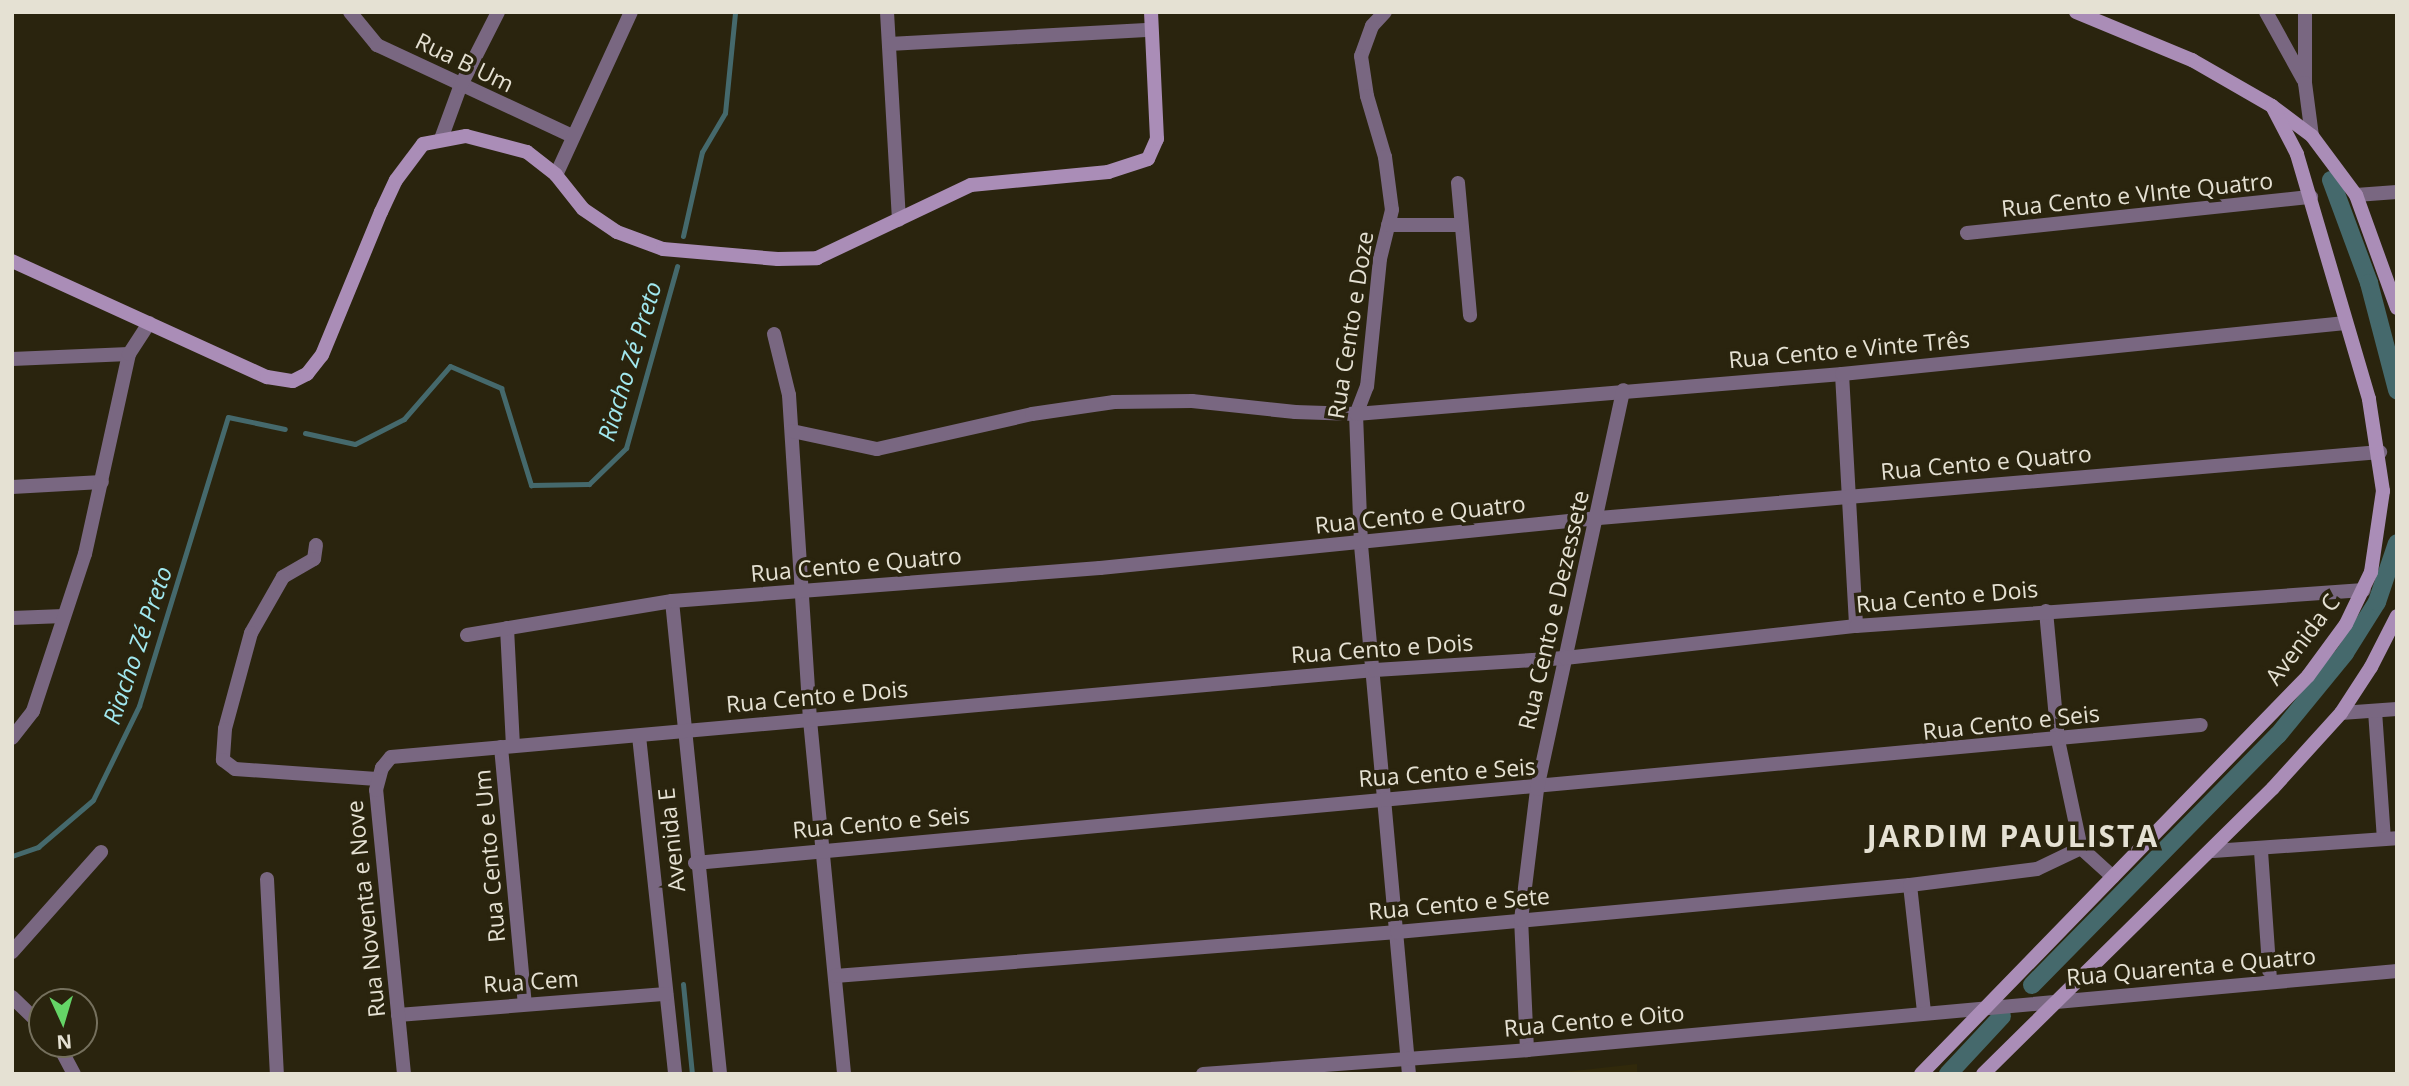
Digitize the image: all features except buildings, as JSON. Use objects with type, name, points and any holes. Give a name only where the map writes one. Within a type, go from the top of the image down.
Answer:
[{"type":"main road","points":[[12,261],[282,382],[307,374],[322,355],[396,180],[423,144],[466,136],[527,152],[556,175],[583,209],[617,232],[663,249],[778,259],[817,258],[971,185],[1108,172],[1134,167],[1148,159],[1157,139],[1151,12]]},
{"type":"main road","points":[[2076,12],[2192,61],[2272,106],[2312,136],[2356,195],[2397,308]]},
{"type":"main road","name":"Avenida C","points":[[1921,1074],[2308,676],[2346,624],[2364,590],[2380,529],[2380,452],[2369,399],[2311,197],[2297,154],[2272,106]]},
{"type":"main road","points":[[1983,1074],[2213,851],[2341,713],[2397,616]]},
{"type":"street","name":"Rua B Um","points":[[350,12],[364,19],[377,45],[460,87],[572,136]]},
{"type":"street","points":[[441,139],[460,87],[498,12]]},
{"type":"street","points":[[556,175],[631,12]]},
{"type":"street","points":[[887,12],[899,220]]},
{"type":"street","name":"Rua Cento e Doze","points":[[1385,12],[1372,26],[1361,56],[1392,200],[1380,259],[1367,386],[1356,414],[1361,545],[1375,670],[1409,1074]]},
{"type":"street","points":[[2266,12],[2305,83]]},
{"type":"street","points":[[2305,12],[2305,83],[2312,136]]},
{"type":"street","points":[[889,44],[1151,30]]},
{"type":"street","points":[[1458,183],[1459,225],[1469,315]]},
{"type":"street","points":[[2356,195],[2397,192]]},
{"type":"street","name":"Rua Cento e VInte Quatro","points":[[1967,233],[2311,197]]},
{"type":"street","points":[[1388,225],[1459,225]]},
{"type":"street","points":[[12,738],[33,711],[64,616],[102,482],[129,354],[149,323]]},
{"type":"street","name":"Rua Cento e Vinte Três","points":[[792,431],[877,449],[1032,414],[1114,402],[1192,401],[1295,412],[1356,414],[1842,374],[2345,323]]},
{"type":"street","points":[[774,334],[789,395],[810,720],[844,1074]]},
{"type":"street","points":[[12,359],[129,354]]},
{"type":"street","points":[[1842,374],[1851,495],[1856,626]]},
{"type":"street","name":"Rua Cento e Dezessete","points":[[1527,1050],[1521,920],[1537,789],[1599,518],[1623,390]]},
{"type":"street","name":"Rua Cento e Quatro","points":[[467,635],[672,601],[1361,545],[1599,518],[1851,495],[2380,452]]},
{"type":"street","points":[[12,487],[102,482]]},
{"type":"street","points":[[316,545],[314,559],[284,577],[251,633],[225,729],[223,760],[234,769],[377,779]]},
{"type":"street","name":"Rua Cento e Dois","points":[[404,754],[639,736],[1375,670],[1565,658],[1856,626],[2364,590]]},
{"type":"street","name":"Avenida E","points":[[672,601],[695,863],[720,1074]]},
{"type":"street","points":[[2046,611],[2058,740],[2081,848],[2113,877]]},
{"type":"street","points":[[12,618],[64,616]]},
{"type":"street","name":"Rua Cento e Um","points":[[507,628],[507,746],[525,1004]]},
{"type":"street","points":[[2341,713],[2397,709]]},
{"type":"street","points":[[2213,851],[2261,851],[2390,839],[2375,711]]},
{"type":"street","name":"Rua Cento e Seis","points":[[695,863],[1384,798],[1537,789],[2201,725]]},
{"type":"street","name":"Avenida E","points":[[639,736],[675,1074]]},
{"type":"street","name":"Rua Noventa e Nove","points":[[404,754],[385,762],[377,779],[404,1074]]},
{"type":"street","name":"Rua Cento e Sete","points":[[835,976],[1397,932],[1910,885],[2037,869],[2081,848]]},
{"type":"street","points":[[2261,851],[2270,981]]},
{"type":"street","points":[[12,952],[101,852]]},
{"type":"street","points":[[267,880],[277,1074]]},
{"type":"street","points":[[1910,885],[1924,1011]]},
{"type":"street","name":"Rua Quarenta e Quatro","points":[[1989,1007],[2397,971]]},
{"type":"street","name":"Rua Cem","points":[[398,1015],[666,994]]},
{"type":"street","points":[[12,997],[28,1012]]},
{"type":"street","name":"Rua Cento e Oito","points":[[1203,1074],[1408,1055],[1527,1050],[1989,1007]]},
{"type":"street","points":[[65,1058],[74,1074]]},
{"type":"shaded area","points":[[1637,1064],[1637,1074],[1547,1074]]},
{"type":"waterway","name":"Riacho Zé Preto","points":[[683,236],[702,152],[725,113],[735,12]]},
{"type":"waterway","points":[[2331,180],[2369,283],[2397,390]]},
{"type":"waterway","name":"Riacho Zé Preto","points":[[305,433],[355,444],[404,419],[450,366],[501,388],[531,485],[589,484],[626,448],[677,266]]},
{"type":"waterway","name":"Riacho Zé Preto","points":[[12,856],[38,847],[93,800],[139,706],[228,417],[285,429]]},
{"type":"waterway","points":[[2032,985],[2278,735],[2345,653],[2377,602],[2397,543]]},
{"type":"waterway","points":[[683,984],[692,1074]]},
{"type":"waterway","points":[[1948,1074],[2002,1016]]},
{"type":"district","name":"JARDIM PAULISTA","points":[[2013,836]]}]
